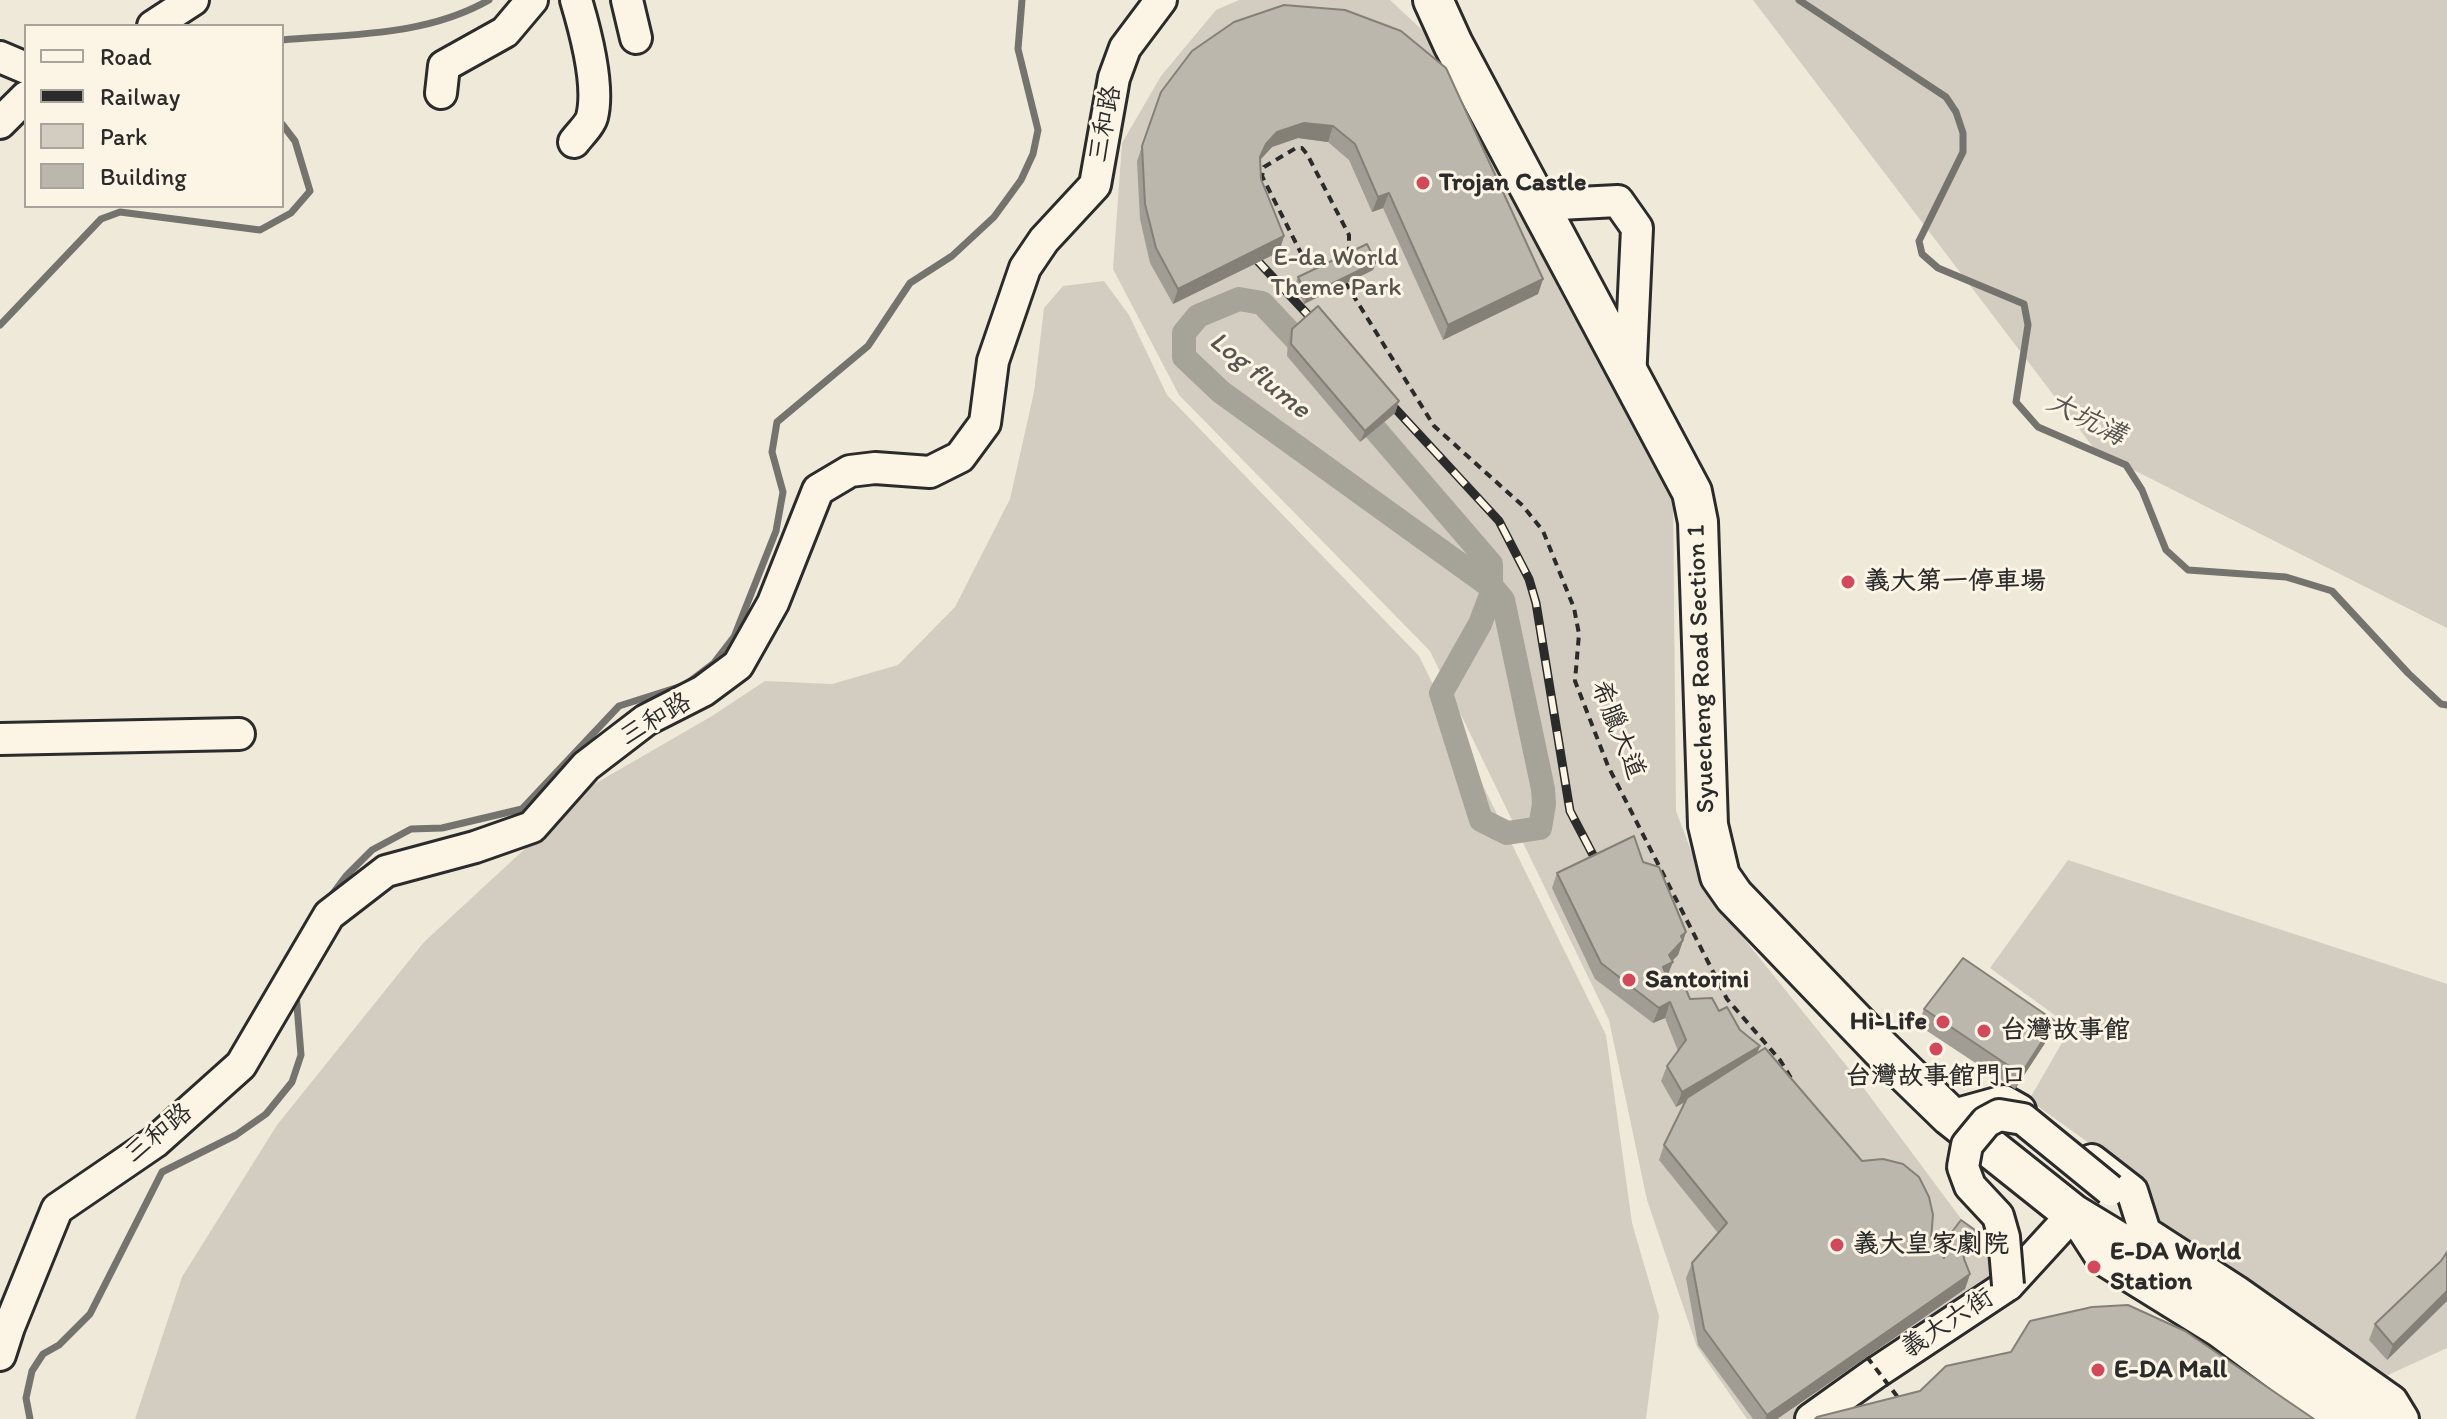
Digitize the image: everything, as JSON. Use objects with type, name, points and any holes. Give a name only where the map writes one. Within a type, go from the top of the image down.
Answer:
[{"type":"main road","name":"Syuecheng Road Section 1","points":[[1433,0],[1627,383],[1692,492],[1698,522],[1708,825],[1720,876],[1734,896],[1950,1116],[2073,1214],[2225,1306],[2378,1419]]},
{"type":"street","points":[[156,24],[193,0]]},
{"type":"street","points":[[441,93],[444,66],[505,32],[532,0]]},
{"type":"street","points":[[574,142],[592,119],[593,83],[576,0]]},
{"type":"street","points":[[627,0],[636,38]]},
{"type":"street","name":"三和路","points":[[0,1355],[57,1209],[155,1142],[241,1065],[329,915],[386,871],[475,847],[532,827],[586,766],[646,720],[703,691],[738,665],[773,603],[818,490],[850,471],[875,468],[930,472],[960,457],[985,423],[993,361],[1025,268],[1044,240],[1095,185],[1114,78],[1125,48],[1161,0]]},
{"type":"street","points":[[0,57],[24,67]]},
{"type":"street","points":[[0,123],[24,99]]},
{"type":"street","points":[[1539,205],[1618,201],[1637,228],[1627,383]]},
{"type":"street","points":[[0,739],[239,734]]},
{"type":"street","points":[[1950,1116],[2004,1101],[2047,1126],[2132,1191],[2145,1232],[2236,1291],[2392,1401],[2403,1419]]},
{"type":"street","points":[[2008,1285],[2004,1237],[1998,1216],[1970,1186],[1963,1167],[1967,1145],[1986,1122],[1999,1115],[2023,1119],[2110,1190],[2140,1253]]},
{"type":"street","name":"義大六街","points":[[1811,1419],[1886,1365],[2008,1285],[2073,1214]]},
{"type":"street","name":"Syuecheng Road Section 1","points":[[2073,1214],[2102,1259],[2218,1331],[2337,1419]]},
{"type":"path","points":[[1298,147],[1307,154],[1349,235],[1349,250],[1332,263],[1321,265],[1303,257],[1262,176],[1264,167],[1298,147]]},
{"type":"path","name":"希臘大道","points":[[1341,276],[1434,426],[1523,506],[1543,531],[1574,608],[1579,634],[1575,681],[1608,766],[1727,999],[1780,1060],[1791,1076],[1794,1090]]},
{"type":"path","points":[[1867,1357],[1904,1405]]},
{"type":"green space","name":"E-da World Theme Park","points":[[1239,0],[1390,0],[1435,42],[1673,492],[1676,811],[1707,893],[1854,1075],[2000,1271],[1795,1419],[1747,1419],[1697,1347],[1647,1200],[1609,1020],[1430,651],[1179,395],[1113,269],[1122,143],[1161,76],[1216,10]]},
{"type":"green space","points":[[1753,0],[2447,0],[2447,628],[2096,451]]},
{"type":"green space","points":[[1104,281],[1129,315],[1167,395],[1419,656],[1606,1035],[1632,1223],[1659,1316],[1646,1419],[135,1419],[182,1277],[277,1125],[424,942],[542,833],[579,793],[712,716],[765,681],[832,684],[898,665],[955,607],[1010,499],[1034,392],[1044,308],[1063,286]]},
{"type":"green space","points":[[2068,860],[2447,984],[2447,1348],[2386,1376],[2151,1222],[2145,1183],[2029,1100],[2071,1027],[1990,968]]},
{"type":"building","name":"Trojan Castle","points":[[1284,5],[1345,10],[1401,31],[1446,68],[1543,279],[1448,325],[1389,193],[1378,197],[1355,144],[1333,126],[1304,123],[1277,132],[1260,157],[1261,179],[1284,236],[1178,289],[1156,248],[1145,204],[1142,146],[1161,92],[1192,51],[1234,22]]},
{"type":"building","points":[[1367,244],[1376,262],[1307,296],[1298,277]]},
{"type":"building","points":[[1318,306],[1399,401],[1365,431],[1291,344],[1292,329]]},
{"type":"building","name":"Santorini","points":[[1634,836],[1643,862],[1659,867],[1686,932],[1669,955],[1673,962],[1663,967],[1669,981],[1681,978],[1690,999],[1712,998],[1719,1011],[1727,1007],[1740,1030],[1760,1046],[1682,1092],[1667,1066],[1686,1040],[1670,1002],[1659,1008],[1601,963],[1557,873]]},
{"type":"building","name":"台灣故事館","points":[[1963,958],[2055,1021],[2021,1074],[1924,1009]]},
{"type":"building","points":[[1765,1048],[1862,1161],[1883,1159],[1903,1164],[1919,1177],[1929,1197],[1933,1215],[1931,1239],[1944,1258],[1942,1245],[1961,1220],[1975,1230],[1963,1249],[1970,1274],[1767,1415],[1704,1329],[1692,1263],[1727,1223],[1664,1145],[1687,1098]]},
{"type":"building","points":[[2447,1252],[2447,1291],[2393,1345],[2375,1324]]},
{"type":"building","name":"E-DA Mall","points":[[2128,1305],[2185,1331],[2314,1419],[1815,1419],[1920,1391],[1946,1366],[2011,1352],[2030,1321],[2092,1307]]},
{"type":"waterway","points":[[284,40],[414,27],[440,21],[489,0]]},
{"type":"waterway","points":[[328,900],[372,850],[411,829],[442,828],[522,809],[619,706],[685,685],[714,663],[734,637],[776,531],[783,492],[772,452],[777,422],[868,346],[910,283],[952,256],[994,217],[1021,180],[1033,154],[1038,130],[1018,49],[1022,0]]},
{"type":"waterway","name":"大坑溝","points":[[1799,0],[1946,97],[1956,112],[1963,133],[1963,152],[1919,241],[1922,254],[1938,268],[2024,304],[2028,325],[2016,402],[2038,427],[2126,465],[2142,490],[2166,550],[2188,570],[2286,577],[2332,591],[2408,673],[2441,704],[2447,705]]},
{"type":"waterway","points":[[0,325],[101,219],[120,212],[260,230],[291,213],[310,191],[295,141],[284,127]]},
{"type":"waterway","name":"Log flume","points":[[1310,354],[1262,303],[1239,299],[1198,316],[1184,333],[1184,357],[1221,392],[1494,589],[1503,600],[1544,804],[1540,828],[1507,833],[1481,820],[1441,693],[1480,624],[1491,595]]},
{"type":"waterway","name":"Log flume","points":[[1355,406],[1491,564],[1491,595]]},
{"type":"waterway","points":[[30,1419],[26,1398],[32,1371],[43,1354],[59,1345],[90,1314],[162,1172],[236,1135],[266,1114],[292,1082],[301,1055],[296,993]]},
{"type":"railway","points":[[1254,257],[1323,331]]},
{"type":"railway","points":[[1380,392],[1499,521],[1529,579],[1536,603],[1570,811],[1603,874]]},
{"type":"place","name":"Trojan Castle","points":[[1423,183]]},
{"type":"place","name":"義大第一停車場","points":[[1848,582]]},
{"type":"place","name":"Santorini","points":[[1629,980]]},
{"type":"place","name":"Hi-Life","points":[[1943,1022]]},
{"type":"place","name":"台灣故事館","points":[[1984,1031]]},
{"type":"place","name":"台灣故事館門口","points":[[1936,1049]]},
{"type":"place","name":"義大皇家劇院","points":[[1837,1245]]},
{"type":"place","name":"E-DA World Station","points":[[2094,1267]]},
{"type":"place","name":"E-DA Mall","points":[[2098,1370]]}]
